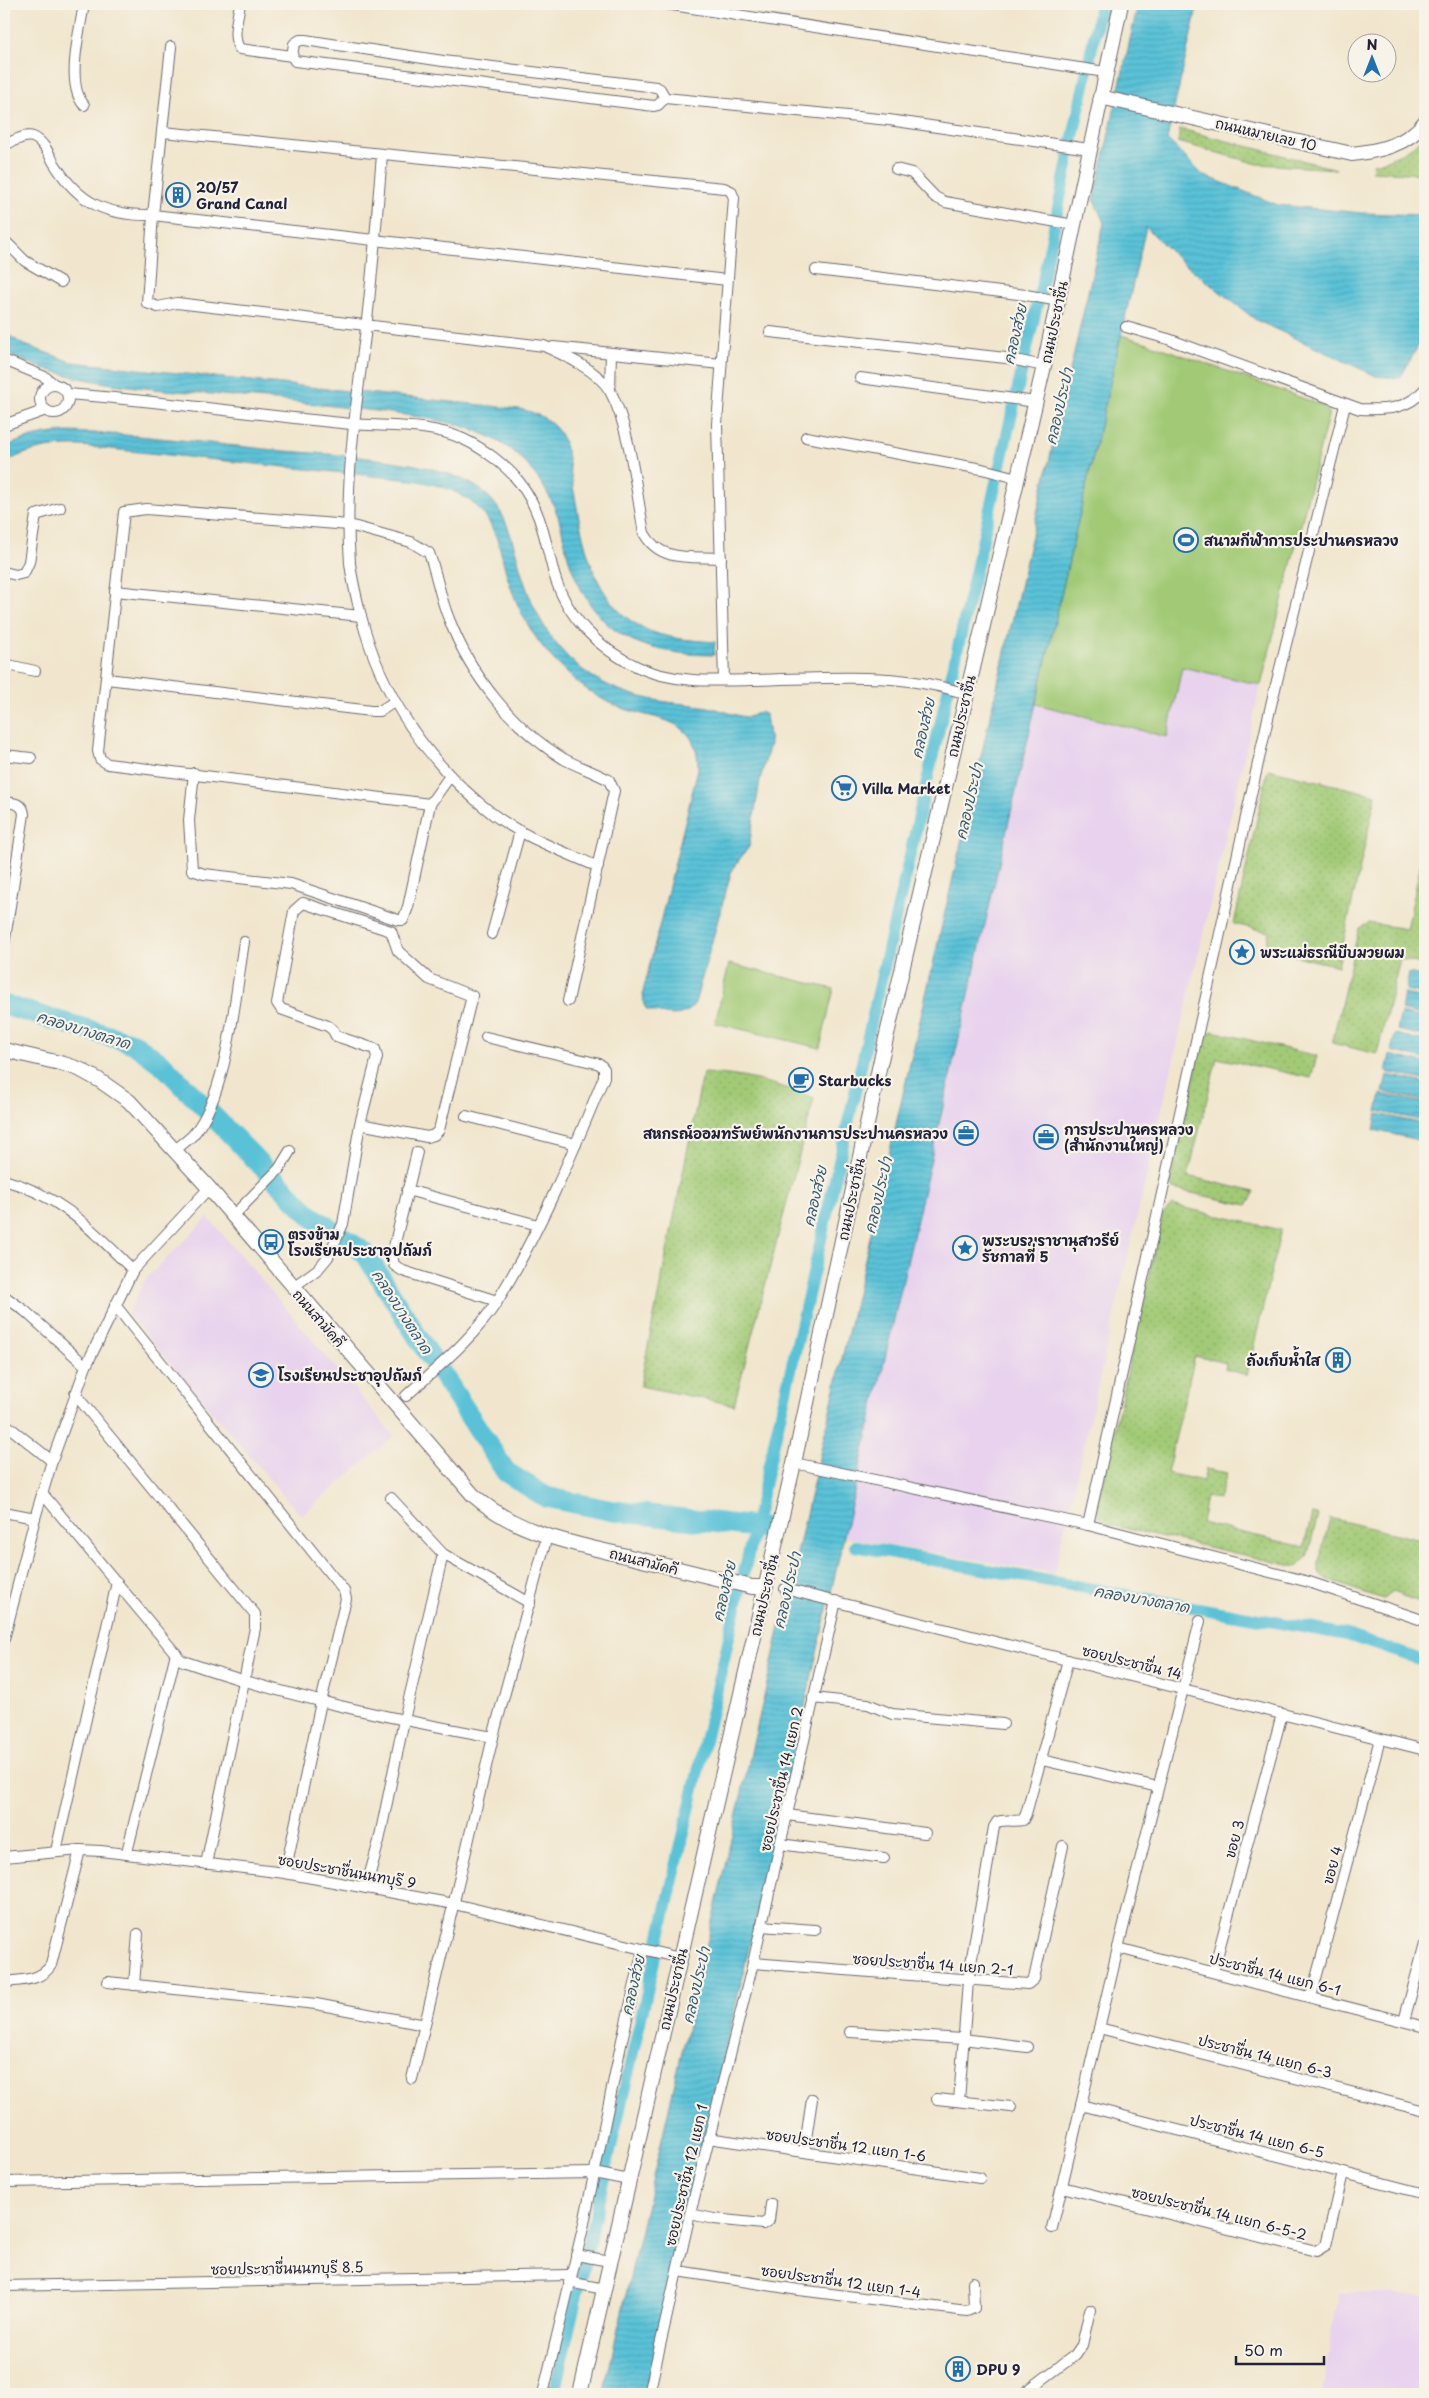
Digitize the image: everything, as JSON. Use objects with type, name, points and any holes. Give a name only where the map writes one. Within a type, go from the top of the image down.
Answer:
[{"type":"main road","name":"ถนนประชาชื่น","points":[[580,2394],[610,2261],[623,2179],[673,1957],[759,1587],[794,1463],[961,692],[1010,476],[1029,401],[1044,366],[1052,300],[1074,225],[1083,148],[1106,98],[1100,71],[1121,4]]},
{"type":"main road","name":"ถนนหมายเลข 10","points":[[1106,98],[1352,154],[1373,152],[1394,146],[1408,138],[1425,122]]},
{"type":"main road","name":"ถนนสามัคคี","points":[[4,1050],[64,1064],[99,1080],[129,1101],[209,1188],[473,1495],[504,1518],[546,1536],[759,1587]]},
{"type":"street","points":[[84,4],[75,62],[75,86],[78,98],[84,105]]},
{"type":"street","points":[[240,4],[235,37],[236,44],[240,49],[292,56],[298,62],[654,106],[658,105],[665,98]]},
{"type":"street","points":[[666,4],[1100,71]]},
{"type":"street","points":[[292,56],[294,44],[300,40],[306,40],[443,60],[656,87],[660,89],[665,98]]},
{"type":"street","points":[[171,47],[147,303],[158,307],[177,303],[544,346],[721,364]]},
{"type":"street","points":[[441,79],[443,60]]},
{"type":"street","points":[[584,98],[586,78]]},
{"type":"street","points":[[665,98],[889,120],[1083,148]]},
{"type":"street","points":[[163,132],[724,188],[732,191],[734,198],[721,364],[718,434],[724,680]]},
{"type":"street","points":[[4,145],[23,137],[31,136],[39,141],[61,174],[85,198],[113,212],[128,216],[154,215],[727,280]]},
{"type":"street","points":[[382,155],[366,326],[353,424],[350,477],[350,564],[367,642],[394,702],[427,751],[450,776],[494,815],[520,831],[598,867]]},
{"type":"street","points":[[896,169],[912,173],[935,198],[946,202],[1074,225]]},
{"type":"street","points":[[4,240],[25,261],[61,282]]},
{"type":"street","points":[[816,270],[1026,295],[1052,300]]},
{"type":"street","points":[[1126,327],[1177,342],[1360,409],[1385,410],[1405,406],[1425,389]]},
{"type":"street","points":[[770,332],[1006,358],[1044,366]]},
{"type":"street","points":[[544,346],[571,358],[587,368],[610,390]]},
{"type":"street","points":[[610,353],[610,390],[626,438],[644,533],[658,551],[671,555],[721,558]]},
{"type":"street","points":[[4,360],[45,377],[55,385],[64,388],[68,394],[68,400],[64,409],[55,413],[46,410],[41,404],[40,397],[43,390],[55,385]]},
{"type":"street","points":[[860,378],[1029,401]]},
{"type":"street","points":[[68,394],[353,424],[410,427],[463,438],[487,454],[519,482],[531,500],[542,523],[554,574],[571,611],[593,638],[620,657],[651,672],[689,679],[884,677],[930,684],[961,692]]},
{"type":"street","points":[[1088,1524],[1269,715],[1345,405]]},
{"type":"street","points":[[4,425],[46,410]]},
{"type":"street","points":[[806,437],[982,469],[1010,476]]},
{"type":"street","points":[[4,572],[16,575],[24,573],[29,562],[36,515],[60,508]]},
{"type":"street","points":[[430,804],[194,773],[108,764],[100,759],[98,751],[124,512],[146,509],[349,525],[410,542],[429,553],[449,620],[476,674],[515,722],[541,743],[564,759],[609,780],[613,784],[614,791],[568,1001]]},
{"type":"street","points":[[115,591],[361,616]]},
{"type":"street","points":[[4,664],[35,671]]},
{"type":"street","points":[[107,679],[371,711],[380,711],[394,702]]},
{"type":"street","points":[[4,754],[31,758]]},
{"type":"street","points":[[194,773],[189,820],[192,870],[204,874],[291,884],[398,920],[403,920],[408,907],[430,804],[450,776]]},
{"type":"street","points":[[4,802],[18,804],[22,807],[24,814],[8,891],[4,944]]},
{"type":"street","points":[[492,934],[520,831]]},
{"type":"street","points":[[293,1287],[318,1269],[328,1257],[343,1224],[360,1124],[378,1057],[375,1049],[336,1036],[334,1030],[328,1026],[281,1010],[277,1002],[294,911],[303,903],[391,931],[398,950],[429,978],[472,996],[439,1130],[434,1135],[427,1137],[360,1124]]},
{"type":"street","points":[[175,1150],[193,1134],[203,1118],[212,1101],[223,1071],[244,942]]},
{"type":"street","points":[[406,1396],[446,1359],[497,1301],[538,1225],[576,1144],[604,1077],[604,1069],[600,1064],[486,1036]]},
{"type":"street","points":[[466,1116],[576,1144]]},
{"type":"street","points":[[233,1216],[279,1169],[290,1151]]},
{"type":"street","points":[[417,1152],[406,1190],[392,1255],[394,1265],[403,1272],[497,1301]]},
{"type":"street","points":[[4,1180],[34,1190],[64,1206],[133,1270]]},
{"type":"street","points":[[4,1635],[52,1460],[86,1366],[114,1305],[133,1270],[209,1188]]},
{"type":"street","points":[[406,1190],[538,1225]]},
{"type":"street","points":[[4,1296],[25,1311],[86,1366]]},
{"type":"street","points":[[114,1305],[344,1591],[346,1599],[321,1702],[285,1873]]},
{"type":"street","points":[[75,1394],[255,1614],[255,1628],[206,1864]]},
{"type":"street","points":[[4,1423],[52,1460]]},
{"type":"street","points":[[794,1463],[1088,1524],[1310,1582],[1425,1621]]},
{"type":"street","points":[[42,1493],[176,1653],[186,1662],[243,1682],[321,1702],[493,1737]]},
{"type":"street","points":[[391,1498],[443,1554],[530,1603]]},
{"type":"street","points":[[4,1512],[35,1518]]},
{"type":"street","points":[[412,2079],[493,1737],[530,1603],[546,1536]]},
{"type":"street","points":[[366,1888],[379,1841],[404,1720],[443,1554]]},
{"type":"street","points":[[56,1851],[117,1582]]},
{"type":"street","name":"ซอยประชาชื่น 14","points":[[785,1589],[1425,1750]]},
{"type":"street","name":"ซอยประชาชื่น 14 แยก 2","points":[[753,1963],[834,1600]]},
{"type":"street","points":[[1052,2228],[1118,1948],[1200,1621]]},
{"type":"street","points":[[127,1852],[176,1653]]},
{"type":"street","points":[[959,2101],[968,1981],[994,1827],[997,1822],[1004,1820],[1023,1820],[1042,1760],[1068,1660]]},
{"type":"street","points":[[813,1698],[868,1704],[892,1714],[1004,1724]]},
{"type":"street","name":"ขอย 3","points":[[1213,1972],[1282,1714]]},
{"type":"street","name":"ขอย 4","points":[[1311,1997],[1380,1739]]},
{"type":"street","points":[[1042,1760],[1158,1787]]},
{"type":"street","points":[[787,1815],[926,1833]]},
{"type":"street","points":[[780,1844],[884,1858]]},
{"type":"street","name":"ซอยประชาชื่น 14 แยก 2-1","points":[[753,1963],[968,1981],[1028,1984],[1034,1979],[1063,1846]]},
{"type":"street","points":[[4,1982],[35,1978],[43,1975],[51,1965],[80,1850]]},
{"type":"street","name":"ซอยประชาชื่นนนทบุรี 9","points":[[4,1858],[56,1851],[127,1852],[285,1873],[454,1904],[673,1957]]},
{"type":"street","points":[[761,1926],[814,1930]]},
{"type":"street","points":[[134,1985],[138,1934]]},
{"type":"street","points":[[1404,2021],[1425,1943]]},
{"type":"street","name":"ประชาชื่น 14 แยก 6-1","points":[[1118,1948],[1425,2027]]},
{"type":"street","points":[[543,2394],[579,2256],[595,2173],[645,1951]]},
{"type":"street","name":"ซอยประชาชื่น 12 แยก 1","points":[[649,2394],[708,2138],[753,1963]]},
{"type":"street","points":[[108,1982],[316,2004],[425,2025]]},
{"type":"street","name":"ประชาชื่น 14 แยก 6-3","points":[[1099,2028],[1425,2111]]},
{"type":"street","points":[[850,2032],[963,2039],[1027,2047]]},
{"type":"street","points":[[804,2152],[812,2099]]},
{"type":"street","points":[[937,2099],[1011,2107]]},
{"type":"street","name":"ประชาชื่น 14 แยก 6-5","points":[[1081,2105],[1425,2194]]},
{"type":"street","name":"ซอยประชาชื่น 12 แยก 1-6","points":[[708,2138],[980,2178]]},
{"type":"street","points":[[4,2182],[595,2173],[623,2179]]},
{"type":"street","name":"ซอยประชาชื่น 14 แยก 6-5-2","points":[[1062,2187],[1316,2251],[1326,2245],[1344,2173]]},
{"type":"street","points":[[690,2214],[714,2219],[763,2224],[769,2220],[771,2204]]},
{"type":"street","points":[[579,2256],[610,2261]]},
{"type":"street","name":"ซอยประชาชื่น 12 แยก 1-4","points":[[678,2272],[799,2290],[967,2311],[974,2308],[973,2282]]},
{"type":"street","name":"ซอยประชาชื่นนนทบุรี 8.5","points":[[4,2286],[572,2280],[604,2289]]},
{"type":"street","points":[[1023,2394],[1075,2355],[1082,2345],[1090,2310]]},
{"type":"shaded area","name":"การประปานครหลวง (สำนักงานใหญ่)","points":[[1182,667],[1261,685],[1054,1573],[844,1537],[1036,704],[1167,737]]},
{"type":"shaded area","name":"โรงเรียนประชาอุปถัมภ์","points":[[208,1217],[394,1436],[301,1516],[128,1314],[144,1281]]},
{"type":"shaded area","points":[[1339,2292],[1425,2295],[1425,2394],[1322,2393]]},
{"type":"green space","points":[[1180,129],[1336,169],[1258,164],[1178,142]]},
{"type":"green space","points":[[1425,137],[1425,174],[1372,171],[1373,164],[1400,154]]},
{"type":"green space","name":"สนามกีฬาการประปานครหลวง","points":[[1121,335],[1319,404],[1329,412],[1261,685],[1182,667],[1167,737],[1036,704]]},
{"type":"green space","points":[[1268,769],[1376,795],[1338,966],[1266,949],[1269,932],[1234,924]]},
{"type":"green space","points":[[1425,843],[1425,965],[1400,959],[1377,1054],[1332,1043],[1359,928],[1369,923],[1407,929]]},
{"type":"green space","points":[[729,964],[834,989],[820,1048],[715,1023]]},
{"type":"green space","points":[[1212,1031],[1317,1056],[1311,1078],[1217,1058],[1188,1176],[1255,1192],[1247,1205],[1173,1189],[1170,1183],[1203,1040]]},
{"type":"green space","points":[[703,1073],[731,1075],[759,1081],[787,1088],[814,1098],[734,1405],[640,1386]]},
{"type":"green space","points":[[1172,1205],[1281,1230],[1247,1375],[1225,1369],[1226,1363],[1195,1356],[1167,1473],[1203,1481],[1206,1469],[1227,1473],[1219,1499],[1206,1497],[1201,1523],[1304,1547],[1312,1514],[1318,1515],[1307,1557],[1297,1567],[1106,1524],[1098,1515],[1099,1498],[1163,1214]]},
{"type":"green space","points":[[1330,1518],[1425,1541],[1425,1604],[1392,1592],[1383,1599],[1327,1580],[1319,1573],[1319,1562]]},
{"type":"water","points":[[1138,4],[1198,4],[1167,139],[1203,175],[1278,205],[1362,213],[1425,215],[1425,334],[1400,378],[1376,376],[1256,320],[1177,258],[1146,227],[646,2394],[603,2394],[1104,223],[1094,200]]},
{"type":"water","points":[[4,332],[22,344],[72,362],[519,409],[537,414],[553,425],[563,440],[589,558],[597,579],[608,598],[623,614],[650,631],[677,638],[715,642],[714,655],[687,654],[642,644],[623,635],[606,623],[579,586],[569,560],[559,519],[543,486],[529,466],[511,450],[486,435],[456,424],[408,415],[124,386],[75,377],[51,371],[4,352]]},
{"type":"water","points":[[69,432],[146,437],[378,459],[406,463],[456,476],[475,486],[496,505],[508,528],[524,581],[535,609],[549,633],[565,654],[583,670],[604,683],[628,693],[655,700],[710,707],[746,717],[760,712],[766,715],[770,744],[760,780],[749,847],[732,869],[695,1003],[690,1009],[673,1015],[647,1010],[644,1005],[643,992],[698,769],[696,751],[690,737],[681,728],[670,722],[627,710],[603,700],[580,684],[552,658],[532,631],[521,611],[488,520],[471,501],[449,489],[412,480],[81,446],[41,449],[23,454],[4,463],[4,448],[12,444],[35,436]]},
{"type":"water","points":[[1425,886],[1425,927],[1421,907]]},
{"type":"water","points":[[1409,973],[1425,977],[1425,994],[1406,990]]},
{"type":"water","points":[[1404,994],[1425,998],[1425,1016],[1401,1010]]},
{"type":"water","points":[[1401,1013],[1425,1019],[1425,1036],[1397,1030]]},
{"type":"water","points":[[1395,1034],[1425,1041],[1425,1059],[1391,1051]]},
{"type":"water","points":[[1390,1055],[1425,1063],[1425,1080],[1386,1072]]},
{"type":"water","points":[[1387,1075],[1425,1083],[1425,1101],[1383,1092]]},
{"type":"water","points":[[1381,1094],[1425,1103],[1425,1121],[1377,1111]]},
{"type":"water","points":[[1377,1114],[1425,1124],[1423,1141],[1374,1130]]},
{"type":"waterway","name":"คลองส่วย","points":[[554,2394],[1044,275],[1101,4]]},
{"type":"waterway","name":"คลองบางตลาด","points":[[4,1005],[133,1043],[163,1065],[311,1216],[365,1253],[506,1472],[546,1497],[613,1511],[765,1528]]},
{"type":"waterway","name":"คลองบางตลาด","points":[[855,1546],[1347,1635],[1425,1661]]},
{"type":"place","name":"20/57 Grand Canal","points":[[178,195]]},
{"type":"place","name":"สนามกีฬาการประปานครหลวง","points":[[1186,540]]},
{"type":"place","name":"Villa Market","points":[[844,788]]},
{"type":"place","name":"พระแม่ธรณีบีบมวยผม","points":[[1242,952]]},
{"type":"place","name":"Starbucks","points":[[801,1080]]},
{"type":"place","name":"สหกรณ์ออมทรัพย์พนักงานการประปานครหลวง","points":[[966,1133]]},
{"type":"place","name":"การประปานครหลวง (สำนักงานใหญ่)","points":[[1046,1137]]},
{"type":"place","name":"ตรงข้าม โรงเรียนประชาอุปถัมภ์","points":[[271,1242]]},
{"type":"place","name":"พระบรมราชานุสาวรีย์ รัชกาลที่ 5","points":[[965,1248]]},
{"type":"place","name":"ถังเก็บน้ำใส","points":[[1338,1360]]},
{"type":"place","name":"โรงเรียนประชาอุปถัมภ์","points":[[261,1375]]},
{"type":"place","name":"DPU 9","points":[[958,2369]]},
{"type":"water label","name":"คลองประปา","points":[[1058,406]]},
{"type":"water label","name":"คลองประปา","points":[[968,801]]},
{"type":"water label","name":"คลองประปา","points":[[877,1195]]},
{"type":"water label","name":"คลองประปา","points":[[786,1590]]},
{"type":"water label","name":"คลองประปา","points":[[695,1985]]}]
